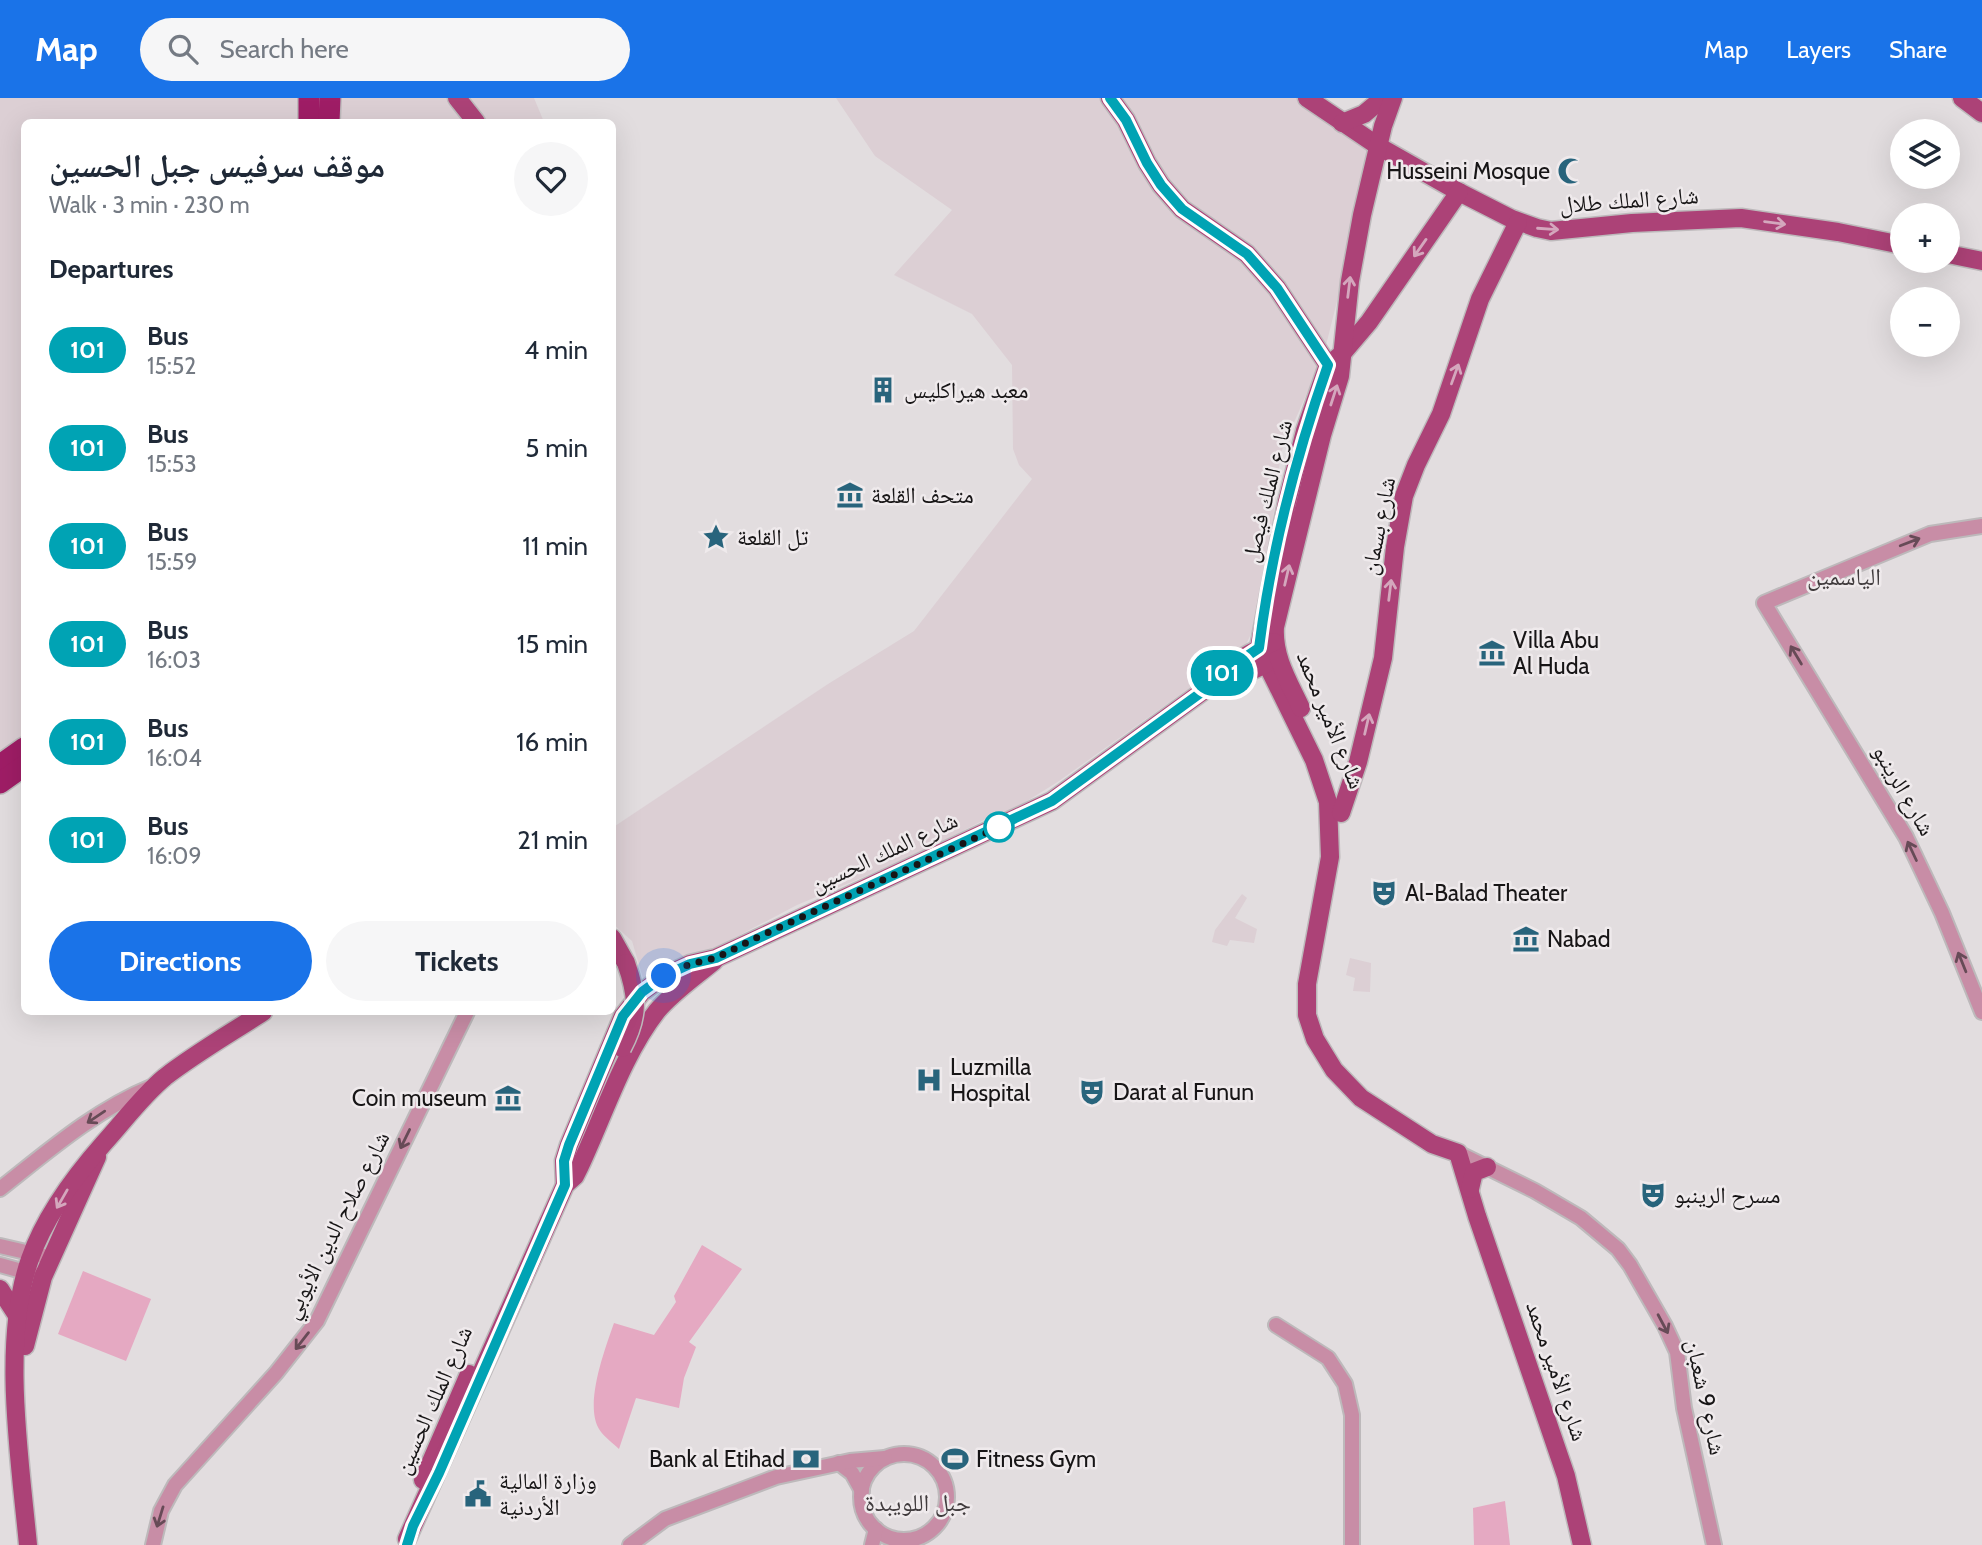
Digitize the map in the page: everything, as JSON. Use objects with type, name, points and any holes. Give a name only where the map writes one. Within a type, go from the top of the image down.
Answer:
[{"type":"highway","points":[[309,98],[309,119]]},
{"type":"highway","points":[[329,119],[330,98]]},
{"type":"highway","points":[[0,765],[21,750]]},
{"type":"highway","points":[[0,783],[21,768]]},
{"type":"main road","points":[[457,98],[474,119]]},
{"type":"main road","points":[[1110,98],[1126,120],[1161,185],[1182,209],[1247,254],[1335,360],[1369,322],[1459,192]]},
{"type":"main road","name":"شارع الملك طلال","points":[[1307,98],[1378,146],[1459,192],[1518,222],[1551,231],[1632,223],[1741,218],[1890,243]]},
{"type":"main road","points":[[1342,123],[1364,114],[1383,98]]},
{"type":"main road","name":"شارع الملك فيصل","points":[[1269,653],[1322,435],[1340,376],[1335,360],[1352,267],[1378,146],[1393,98]]},
{"type":"main road","points":[[1962,98],[1982,113]]},
{"type":"main road","name":"شارع بسمان","points":[[1341,813],[1358,762],[1383,658],[1395,547],[1404,496],[1441,414],[1480,299],[1518,222]]},
{"type":"main road","points":[[1960,256],[1982,261]]},
{"type":"main road","name":"شارع الأمير محمد","points":[[1269,653],[1324,754],[1337,790],[1341,813],[1336,843],[1330,857]]},
{"type":"main road","name":"شارع الأمير محمد","points":[[1269,653],[1322,778],[1330,817],[1330,857],[1307,984],[1307,1015],[1315,1039],[1334,1070],[1361,1098],[1433,1144],[1458,1153],[1566,1476],[1581,1545]]},
{"type":"main road","name":"شارع الملك الحسين","points":[[565,1185],[564,1161],[601,1063],[623,1016],[642,992],[664,976],[685,966],[716,958],[1052,801],[1206,689],[1216,677],[1269,653]]},
{"type":"main road","points":[[565,1185],[580,1142],[632,1027],[635,993],[626,963],[616,945]]},
{"type":"main road","name":"شارع الملك الحسين","points":[[407,1542],[410,1511],[469,1406],[503,1306],[519,1287],[565,1185],[580,1167],[637,1043],[667,1001],[716,958]]},
{"type":"main road","points":[[651,986],[667,1001]]},
{"type":"main road","points":[[17,1419],[35,1275],[32,1254],[72,1181],[156,1085],[190,1059],[258,1015]]},
{"type":"main road","points":[[28,1545],[14,1361],[18,1317],[35,1275],[52,1258],[102,1144]]},
{"type":"main road","name":"شارع الأمير محمد","points":[[1433,1144],[1448,1163],[1477,1216]]},
{"type":"main road","points":[[1470,1189],[1474,1172],[1487,1167]]},
{"type":"main road","points":[[0,1289],[18,1317]]},
{"type":"street","name":"شارع الرينبو","points":[[1982,526],[1930,534],[1763,603],[1906,837],[1982,1012]]},
{"type":"street","name":"شارع صلاح الدين الأيوبي","points":[[153,1545],[161,1511],[175,1485],[281,1366],[317,1321],[466,1015]]},
{"type":"street","points":[[0,1189],[93,1118],[135,1093],[156,1085]]},
{"type":"street","name":"شارع 9 شعبان","points":[[1458,1153],[1581,1217],[1618,1249],[1630,1265],[1665,1326],[1676,1352],[1684,1408],[1714,1545]]},
{"type":"street","points":[[0,1246],[52,1258]]},
{"type":"street","points":[[0,1265],[35,1275]]},
{"type":"street","points":[[1276,1325],[1328,1358],[1345,1384],[1352,1415],[1352,1545]]},
{"type":"street","points":[[630,1545],[666,1519],[776,1477],[839,1463],[907,1454],[921,1457],[933,1465],[942,1476],[947,1493],[944,1514],[926,1539],[901,1540],[888,1536],[876,1529],[864,1510],[862,1490],[852,1473],[839,1463]]},
{"type":"street","points":[[862,1490],[868,1474],[885,1458]]},
{"type":"street","points":[[872,1545],[876,1529]]},
{"type":"shaded area","points":[[0,98],[534,98],[543,119],[21,119],[21,745],[0,761]]},
{"type":"shaded area","points":[[836,98],[1306,98],[1375,150],[1319,373],[1307,393],[1281,452],[1267,570],[1255,625],[1244,649],[1059,781],[1016,808],[988,818],[913,856],[797,905],[645,985],[632,941],[616,927],[616,825],[828,684],[914,631],[1032,479],[1019,465],[1013,449],[1012,365],[972,314],[894,275],[952,210],[875,156]]},
{"type":"shaded area","points":[[1242,894],[1247,898],[1235,918],[1257,929],[1254,943],[1230,940],[1227,946],[1212,942],[1215,930]]},
{"type":"shaded area","points":[[1350,958],[1371,963],[1370,992],[1353,991],[1355,978],[1346,975]]},
{"type":"shaded area","points":[[702,1245],[742,1269],[689,1342],[696,1347],[684,1378],[679,1408],[636,1398],[619,1449],[599,1429],[594,1406],[597,1376],[614,1323],[654,1335],[676,1302],[674,1296]]},
{"type":"shaded area","points":[[83,1271],[151,1299],[126,1361],[58,1334]]},
{"type":"shaded area","points":[[1505,1501],[1510,1545],[1474,1545],[1473,1508]]},
{"type":"bus line","name":"101","points":[[407,1545],[407,1539],[439,1473],[565,1185],[564,1161],[601,1063],[623,1016],[642,992],[664,976],[690,964],[716,958],[1052,801],[1206,689],[1216,677],[1241,658],[1259,648],[1287,502],[1305,431],[1328,365],[1277,288],[1260,268],[1234,244],[1182,209],[1161,185],[1126,120],[1110,98]]},
{"type":"place","name":"Husseini Mosque","points":[[1571,171]]},
{"type":"place","name":"معبد هيراكليس","points":[[883,390]]},
{"type":"place","name":"متحف القلعة","points":[[850,495]]},
{"type":"place","name":"تل القلعة","points":[[716,537]]},
{"type":"place","name":"Villa Abu Al Huda","points":[[1492,653]]},
{"type":"place","name":"Al-Balad Theater","points":[[1384,893]]},
{"type":"place","name":"Nabad","points":[[1526,939]]},
{"type":"place","name":"Luzmilla Hospital","points":[[929,1080]]},
{"type":"place","name":"Darat al Funun","points":[[1092,1092]]},
{"type":"place","name":"Coin museum","points":[[508,1098]]},
{"type":"place","name":"مسرح الرينبو","points":[[1653,1195]]},
{"type":"place","name":"Bank al Etihad","points":[[806,1459]]},
{"type":"place","name":"Fitness Gym","points":[[955,1459]]},
{"type":"place","name":"وزارة المالية الأردنية","points":[[478,1494]]},
{"type":"district","name":"الياسمين","points":[[1844,577]]},
{"type":"district","name":"جبل اللويبدة","points":[[918,1503]]},
{"type":"route","points":[[664,976],[690,964],[716,958],[999,827]]}]
